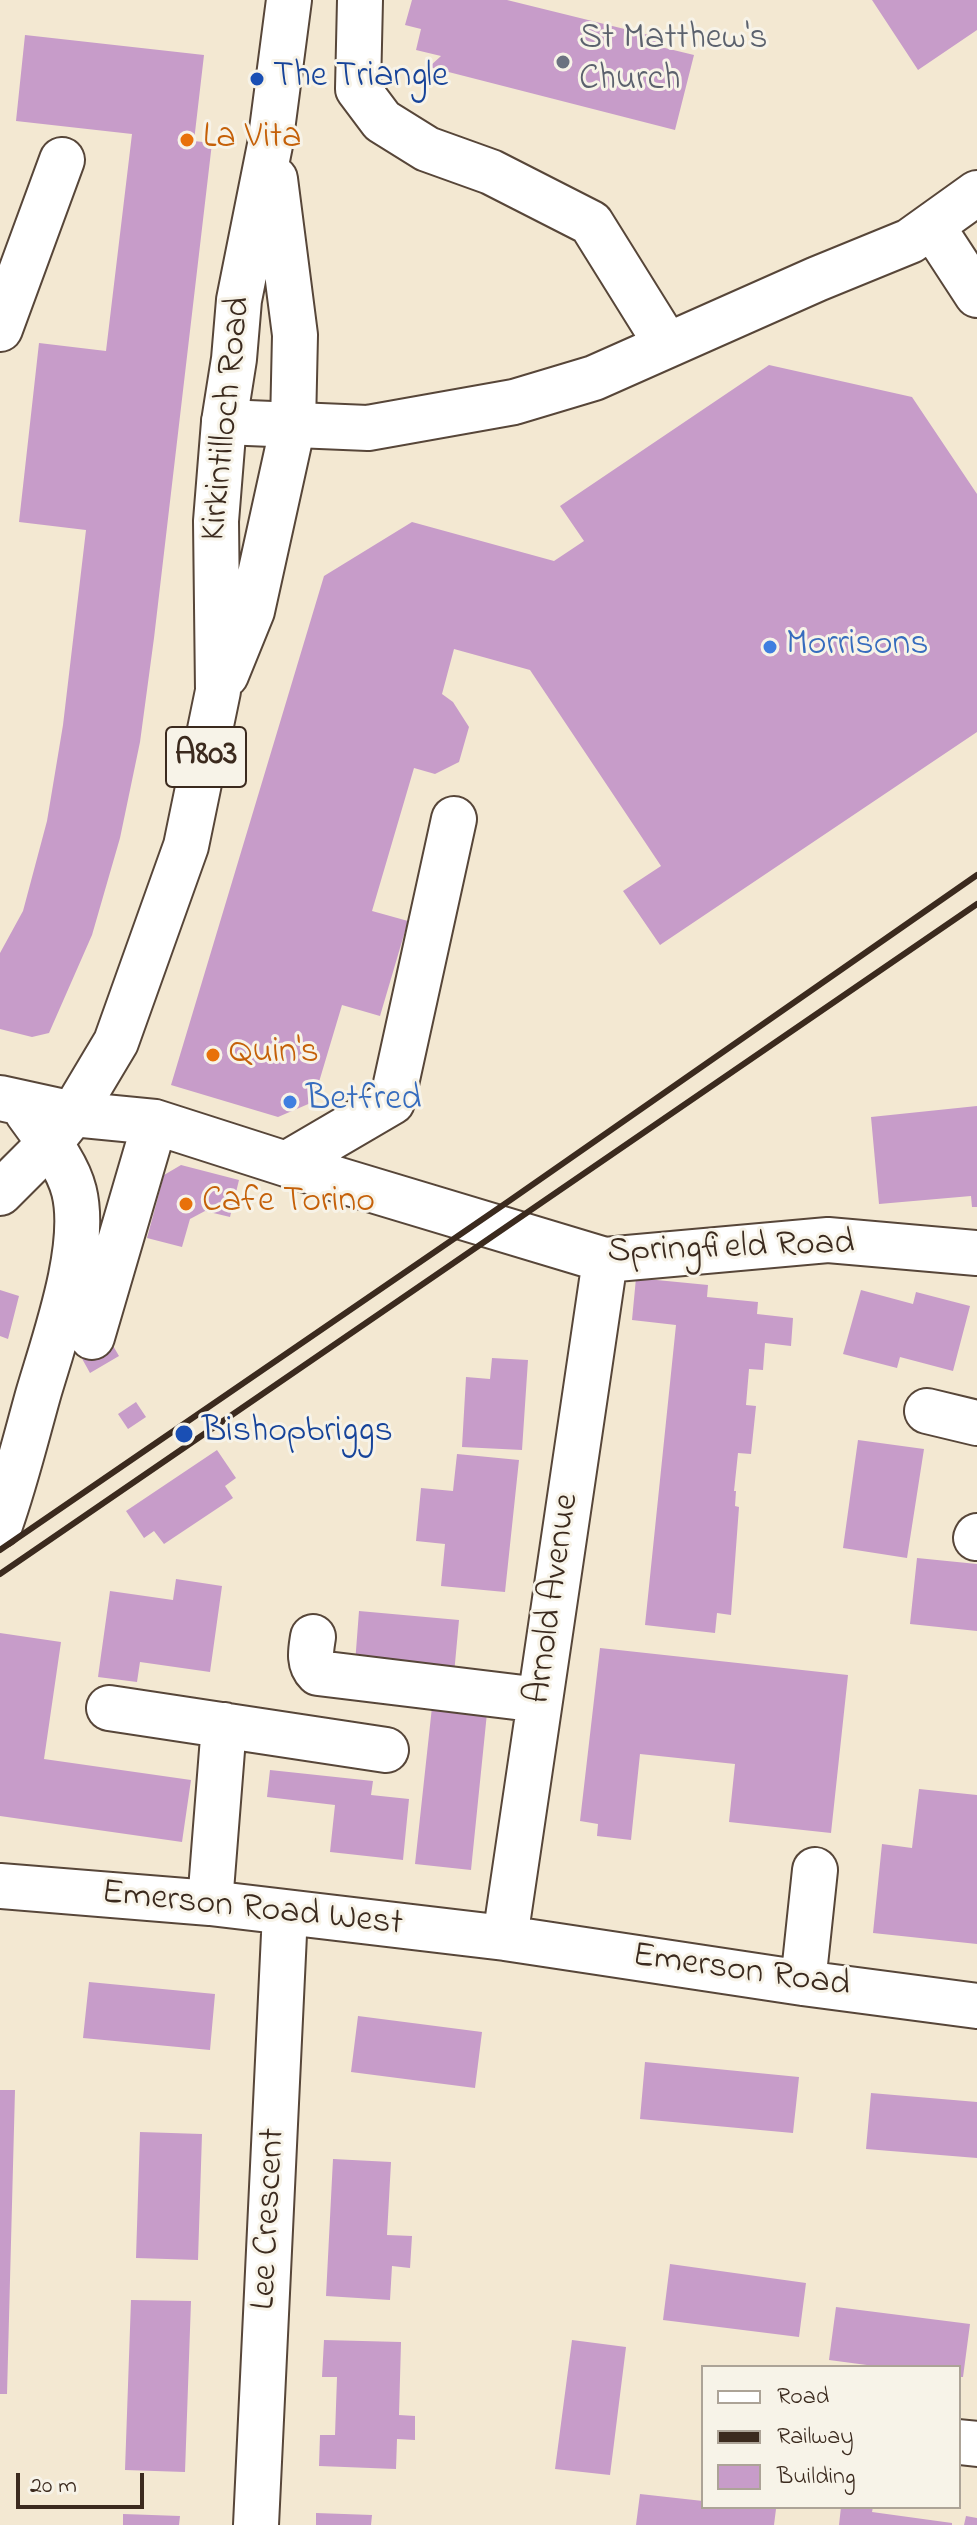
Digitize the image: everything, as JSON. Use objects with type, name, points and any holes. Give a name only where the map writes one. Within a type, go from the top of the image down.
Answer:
[{"type":"street","name":"Kirkintilloch Road","points":[[217,696],[216,521],[224,422],[239,300],[270,145],[289,0]]},
{"type":"street","points":[[360,0],[358,89],[382,121],[427,149],[491,172],[591,223],[667,345]]},
{"type":"street","name":"Kirkintilloch Road","points":[[0,1193],[61,1129],[116,1042],[186,846],[217,696],[252,611],[293,425],[295,335],[270,145]]},
{"type":"street","points":[[0,329],[62,160]]},
{"type":"street","points":[[224,422],[368,428],[514,402],[594,378],[910,241],[977,193]]},
{"type":"street","points":[[932,226],[977,295]]},
{"type":"street","points":[[286,1164],[392,1102],[454,819]]},
{"type":"street","name":"Springfield Road","points":[[11,1101],[61,1129],[155,1122],[605,1260],[828,1240],[977,1253]]},
{"type":"street","points":[[92,1337],[155,1122]]},
{"type":"street","points":[[0,1525],[64,1303],[78,1233],[78,1212],[61,1129]]},
{"type":"street","name":"Arnold Avenue","points":[[505,1938],[605,1260]]},
{"type":"street","points":[[927,1411],[977,1423]]},
{"type":"street","points":[[313,1637],[311,1658],[313,1668],[318,1673],[540,1700]]},
{"type":"street","points":[[109,1708],[386,1750]]},
{"type":"street","points":[[210,1903],[224,1725]]},
{"type":"street","points":[[803,1983],[815,1870]]},
{"type":"street","name":"Emerson Road West","points":[[0,1886],[210,1903],[505,1938]]},
{"type":"street","name":"Lee Crescent","points":[[256,2525],[285,1913]]},
{"type":"street","name":"Emerson Road","points":[[505,1938],[977,2006]]},
{"type":"building","name":"St Matthew's Church","points":[[412,0],[507,0],[661,38],[661,47],[694,55],[675,130],[429,67],[441,56],[416,50],[421,29],[405,25]]},
{"type":"building","points":[[872,0],[977,0],[977,30],[918,70]]},
{"type":"building","points":[[25,35],[204,55],[194,141],[212,143],[140,742],[120,838],[92,935],[49,1033],[32,1037],[0,1029],[0,953],[23,911],[47,821],[63,725],[86,530],[19,522],[39,343],[106,351],[132,134],[16,121]]},
{"type":"building","name":"Morrisons","points":[[769,365],[912,397],[977,494],[977,732],[660,945],[623,891],[661,866],[530,670],[454,649],[442,694],[453,702],[469,727],[459,762],[435,774],[414,768],[372,911],[408,921],[380,1016],[342,1005],[313,1102],[278,1117],[171,1085],[324,576],[412,522],[554,561],[584,541],[560,506]]},
{"type":"building","points":[[977,1106],[977,1207],[972,1207],[971,1196],[879,1204],[871,1117]]},
{"type":"building","points":[[181,1165],[239,1180],[230,1217],[205,1211],[190,1219],[182,1247],[147,1238],[164,1175]]},
{"type":"building","points":[[636,1278],[708,1285],[707,1297],[758,1302],[757,1314],[793,1318],[791,1346],[765,1343],[763,1370],[749,1369],[746,1405],[756,1406],[751,1454],[738,1453],[734,1491],[735,1506],[739,1507],[731,1615],[717,1613],[715,1633],[645,1625],[676,1325],[632,1320]]},
{"type":"building","points":[[0,1290],[19,1296],[8,1339],[0,1336]]},
{"type":"building","points":[[861,1290],[913,1304],[916,1292],[970,1306],[953,1371],[900,1357],[897,1368],[843,1354]]},
{"type":"building","points":[[109,1339],[119,1356],[90,1373],[80,1355]]},
{"type":"building","points":[[492,1358],[528,1360],[522,1450],[462,1447],[466,1377],[490,1379]]},
{"type":"building","points":[[136,1402],[146,1417],[128,1429],[118,1414]]},
{"type":"building","points":[[858,1440],[924,1449],[907,1558],[843,1548]]},
{"type":"building","points":[[217,1450],[236,1478],[225,1486],[233,1498],[164,1544],[154,1531],[144,1538],[126,1511]]},
{"type":"building","points":[[457,1454],[519,1460],[505,1592],[441,1586],[445,1544],[416,1541],[421,1488],[453,1491]]},
{"type":"building","points":[[917,1558],[977,1564],[977,1631],[910,1624]]},
{"type":"building","points":[[176,1579],[222,1586],[210,1672],[140,1662],[137,1682],[98,1677],[110,1591],[173,1600]]},
{"type":"building","points":[[359,1611],[459,1620],[453,1685],[354,1677]]},
{"type":"building","points":[[0,1633],[61,1642],[44,1759],[191,1780],[182,1842],[0,1816]]},
{"type":"building","points":[[600,1648],[848,1675],[831,1833],[729,1822],[735,1764],[640,1754],[631,1840],[597,1836],[598,1824],[580,1821]]},
{"type":"building","points":[[432,1707],[487,1713],[471,1870],[415,1864]]},
{"type":"building","points":[[270,1770],[373,1781],[371,1795],[409,1799],[403,1860],[330,1852],[335,1805],[267,1797]]},
{"type":"building","points":[[919,1789],[977,1795],[977,1944],[873,1933],[882,1844],[912,1848]]},
{"type":"building","points":[[89,1982],[215,1994],[210,2050],[83,2038]]},
{"type":"building","points":[[358,2016],[482,2032],[475,2088],[351,2072]]},
{"type":"building","points":[[645,2062],[799,2077],[793,2133],[640,2119]]},
{"type":"building","points":[[0,2090],[15,2090],[7,2394],[0,2394]]},
{"type":"building","points":[[871,2093],[977,2102],[977,2158],[866,2149]]},
{"type":"building","points":[[140,2132],[202,2134],[198,2260],[136,2258]]},
{"type":"building","points":[[333,2159],[391,2162],[387,2235],[412,2236],[410,2268],[392,2266],[390,2300],[326,2296]]},
{"type":"building","points":[[670,2264],[806,2283],[799,2337],[663,2320]]},
{"type":"building","points":[[131,2300],[191,2301],[185,2472],[125,2470]]},
{"type":"building","points":[[836,2307],[970,2324],[963,2377],[961,2365],[867,2365],[829,2360]]},
{"type":"building","points":[[324,2340],[401,2342],[399,2415],[415,2416],[415,2440],[397,2439],[396,2469],[319,2466],[320,2435],[335,2435],[337,2377],[322,2377]]},
{"type":"building","points":[[572,2340],[626,2347],[610,2475],[555,2469]]},
{"type":"building","points":[[640,2494],[701,2501],[701,2509],[776,2509],[774,2525],[636,2525]]},
{"type":"building","points":[[841,2509],[873,2509],[872,2512],[952,2523],[952,2525],[839,2525]]},
{"type":"building","points":[[316,2513],[372,2515],[371,2525],[316,2525]]},
{"type":"building","points":[[123,2514],[180,2516],[179,2525],[123,2525]]},
{"type":"building","points":[[966,2516],[977,2518],[977,2525],[964,2525]]},
{"type":"railway","points":[[0,1550],[977,875]]},
{"type":"railway","points":[[0,1574],[977,904]]},
{"type":"place","name":"St Matthew's Church","points":[[563,62]]},
{"type":"place","name":"The Triangle","points":[[257,79]]},
{"type":"place","name":"La Vita","points":[[187,140]]},
{"type":"place","name":"Morrisons","points":[[770,647]]},
{"type":"place","name":"Quin's","points":[[213,1055]]},
{"type":"place","name":"Betfred","points":[[290,1102]]},
{"type":"place","name":"Cafe Torino","points":[[186,1204]]},
{"type":"place","name":"Bishopbriggs","points":[[184,1434]]}]
